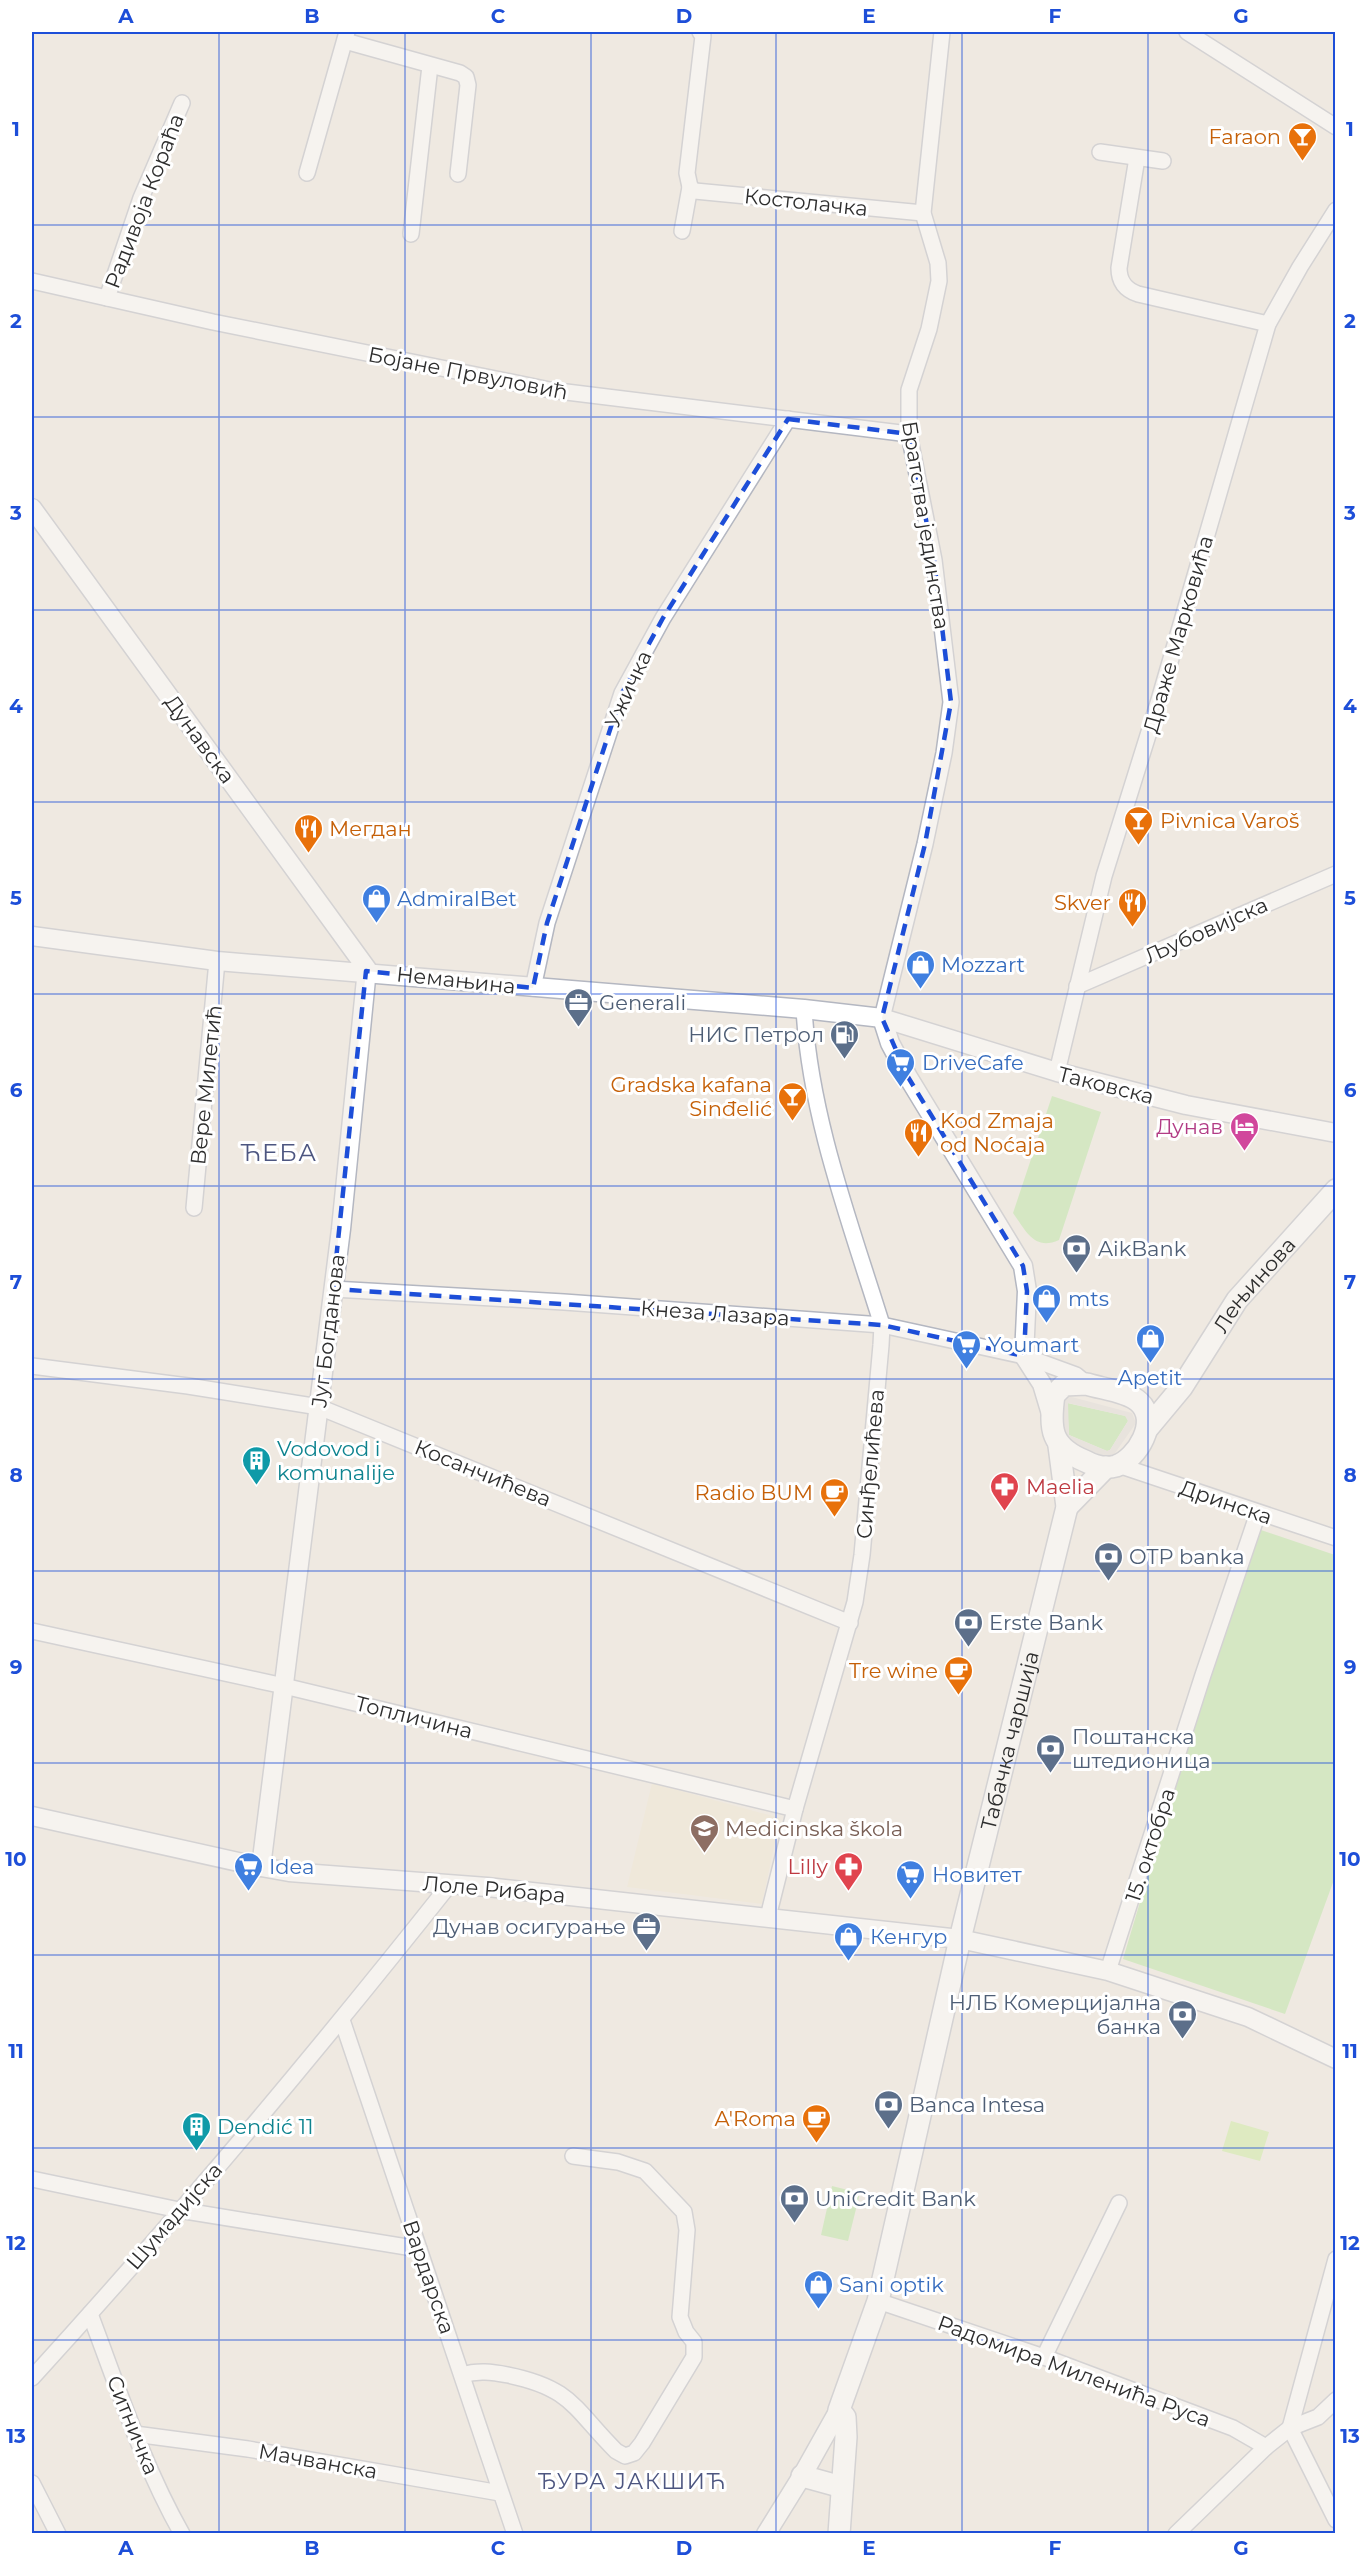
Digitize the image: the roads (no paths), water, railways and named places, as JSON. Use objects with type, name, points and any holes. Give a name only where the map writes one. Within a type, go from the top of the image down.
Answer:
[{"type":"main road","name":"Лењинова","points":[[1147,1429],[1182,1387],[1237,1300],[1335,1190]]},
{"type":"main road","points":[[1067,1507],[1112,1466],[1129,1459],[1147,1429],[1144,1409],[1139,1402],[1129,1397],[1087,1384],[1064,1385],[1059,1388],[1053,1395],[1051,1414],[1053,1431],[1059,1446],[1067,1454],[1092,1465],[1112,1466]]},
{"type":"main road","points":[[1129,1397],[1166,1392],[1182,1387]]},
{"type":"main road","name":"Табачка чаршија","points":[[839,2410],[878,2301],[960,1939],[1067,1507],[1059,1446]]},
{"type":"main road","points":[[839,2410],[845,2416],[846,2422],[839,2534]]},
{"type":"main road","points":[[802,2476],[842,2487]]},
{"type":"street","points":[[682,231],[690,187],[687,172],[703,36],[700,32]]},
{"type":"street","name":"Братства јединства","points":[[882,1018],[925,844],[944,753],[951,702],[936,570],[909,434],[908,412],[911,380],[929,329],[939,281],[938,263],[923,213],[942,32]]},
{"type":"street","points":[[1187,32],[1335,127]]},
{"type":"street","points":[[307,173],[346,36],[430,66],[460,72],[466,77],[468,85],[458,174]]},
{"type":"street","points":[[411,234],[430,66]]},
{"type":"street","name":"Радивоја Кораћа","points":[[107,298],[141,198],[182,103]]},
{"type":"street","points":[[1100,152],[1163,161]]},
{"type":"street","points":[[1137,158],[1119,268],[1122,283],[1138,294],[1268,324]]},
{"type":"street","name":"Костолачка","points":[[690,187],[695,191],[923,213]]},
{"type":"street","name":"Драже Марковића","points":[[1057,1072],[1104,876],[1159,700],[1268,324],[1335,210]]},
{"type":"street","name":"Бојане Првуловић","points":[[32,281],[432,368],[550,390],[909,434]]},
{"type":"street","name":"Ужичка","points":[[533,988],[548,923],[622,693],[663,618],[788,419]]},
{"type":"street","name":"Дунавска","points":[[32,508],[365,964],[366,971]]},
{"type":"street","name":"Љубовијска","points":[[1077,986],[1335,874]]},
{"type":"street","name":"Немањина","points":[[32,936],[217,961],[366,971],[533,988],[804,1009],[882,1018]]},
{"type":"street","name":"Вере Милетић","points":[[194,1208],[217,961]]},
{"type":"street","name":"Југ Богданова","points":[[261,1867],[341,1229],[366,971]]},
{"type":"street","name":"Синђелићева","points":[[768,1917],[795,1809],[850,1623],[862,1555],[882,1325],[842,1200],[819,1110],[804,1009]]},
{"type":"street","points":[[882,1018],[890,1043],[908,1077],[1023,1266],[1027,1291],[1024,1356],[1042,1384],[1051,1414]]},
{"type":"street","name":"Таковска","points":[[882,1018],[1057,1072],[1186,1105],[1335,1133]]},
{"type":"street","name":"Кнеза Лазара","points":[[333,1289],[576,1303],[882,1325],[1024,1356],[1076,1375],[1087,1384]]},
{"type":"street","name":"Косанчићева","points":[[32,1366],[188,1386],[319,1407],[850,1623]]},
{"type":"street","name":"Дринска","points":[[1112,1466],[1335,1538]]},
{"type":"street","name":"15. октобра","points":[[1108,1971],[1203,1675],[1258,1513]]},
{"type":"street","name":"Топличина","points":[[32,1631],[284,1686],[795,1809]]},
{"type":"street","name":"Лоле Рибара","points":[[32,1816],[261,1867],[309,1874],[450,1884],[960,1939],[1108,1971],[1248,2017],[1335,2059]]},
{"type":"street","name":"Шумадијска","points":[[32,2378],[90,2314],[342,2020],[450,1884]]},
{"type":"street","name":"Вардарска","points":[[342,2020],[515,2534]]},
{"type":"street","points":[[462,2375],[474,2371],[504,2374],[542,2383],[558,2391],[573,2403],[616,2451],[625,2456],[634,2452],[642,2443],[694,2357],[694,2342],[686,2332],[680,2317],[687,2230],[684,2212],[645,2171],[618,2162],[573,2156]]},
{"type":"street","points":[[32,2179],[179,2210],[419,2249]]},
{"type":"street","points":[[1044,2357],[1119,2203]]},
{"type":"street","points":[[1335,2259],[1290,2428],[1335,2520]]},
{"type":"street","name":"Радомира Миленића Руса","points":[[878,2301],[1044,2357],[1233,2428],[1266,2447]]},
{"type":"street","name":"Ситничка","points":[[90,2314],[135,2434],[166,2507],[182,2534]]},
{"type":"street","points":[[1176,2534],[1266,2447],[1290,2428],[1318,2417],[1335,2400]]},
{"type":"street","points":[[766,2534],[839,2410]]},
{"type":"street","name":"Мачванска","points":[[135,2434],[248,2449],[500,2493]]},
{"type":"street","points":[[32,2483],[58,2534]]},
{"type":"place","name":"Faraon","points":[[1302,162]]},
{"type":"place","name":"Pivnica Varoš","points":[[1139,846]]},
{"type":"place","name":"Мегдан","points":[[308,854]]},
{"type":"place","name":"AdmiralBet","points":[[376,924]]},
{"type":"place","name":"Skver","points":[[1132,928]]},
{"type":"place","name":"Mozzart","points":[[920,990]]},
{"type":"place","name":"Generali","points":[[578,1028]]},
{"type":"place","name":"НИС Петрол","points":[[845,1060]]},
{"type":"place","name":"DriveCafe","points":[[901,1088]]},
{"type":"place","name":"Gradska kafana Sinđelić","points":[[793,1122]]},
{"type":"place","name":"Дунав","points":[[1244,1152]]},
{"type":"place","name":"Kod Zmaja od Noćaja","points":[[919,1158]]},
{"type":"place","name":"AikBank","points":[[1077,1274]]},
{"type":"place","name":"mts","points":[[1047,1324]]},
{"type":"place","name":"Apetit","points":[[1150,1364]]},
{"type":"place","name":"Youmart","points":[[967,1370]]},
{"type":"place","name":"Vodovod i komunalije","points":[[256,1486]]},
{"type":"place","name":"Maelia","points":[[1005,1512]]},
{"type":"place","name":"Radio BUM","points":[[834,1518]]},
{"type":"place","name":"OTP banka","points":[[1108,1582]]},
{"type":"place","name":"Erste Bank","points":[[968,1648]]},
{"type":"place","name":"Tre wine","points":[[959,1696]]},
{"type":"place","name":"Поштанска штедионица","points":[[1051,1774]]},
{"type":"place","name":"Medicinska škola","points":[[704,1854]]},
{"type":"place","name":"Idea","points":[[248,1892]]},
{"type":"place","name":"Lilly","points":[[849,1892]]},
{"type":"place","name":"Новитет","points":[[911,1900]]},
{"type":"place","name":"Дунав осигурање","points":[[647,1952]]},
{"type":"place","name":"Кенгур","points":[[849,1962]]},
{"type":"place","name":"НЛБ Комерцијална банка","points":[[1182,2040]]},
{"type":"place","name":"Banca Intesa","points":[[888,2130]]},
{"type":"place","name":"A'Roma","points":[[817,2144]]},
{"type":"place","name":"Dendić 11","points":[[196,2152]]},
{"type":"place","name":"UniCredit Bank","points":[[794,2224]]},
{"type":"place","name":"Sani optik","points":[[818,2310]]},
{"type":"district","name":"ЋЕБА","points":[[279,1152]]},
{"type":"district","name":"ЂУРА ЈАКШИЋ","points":[[632,2481]]}]
